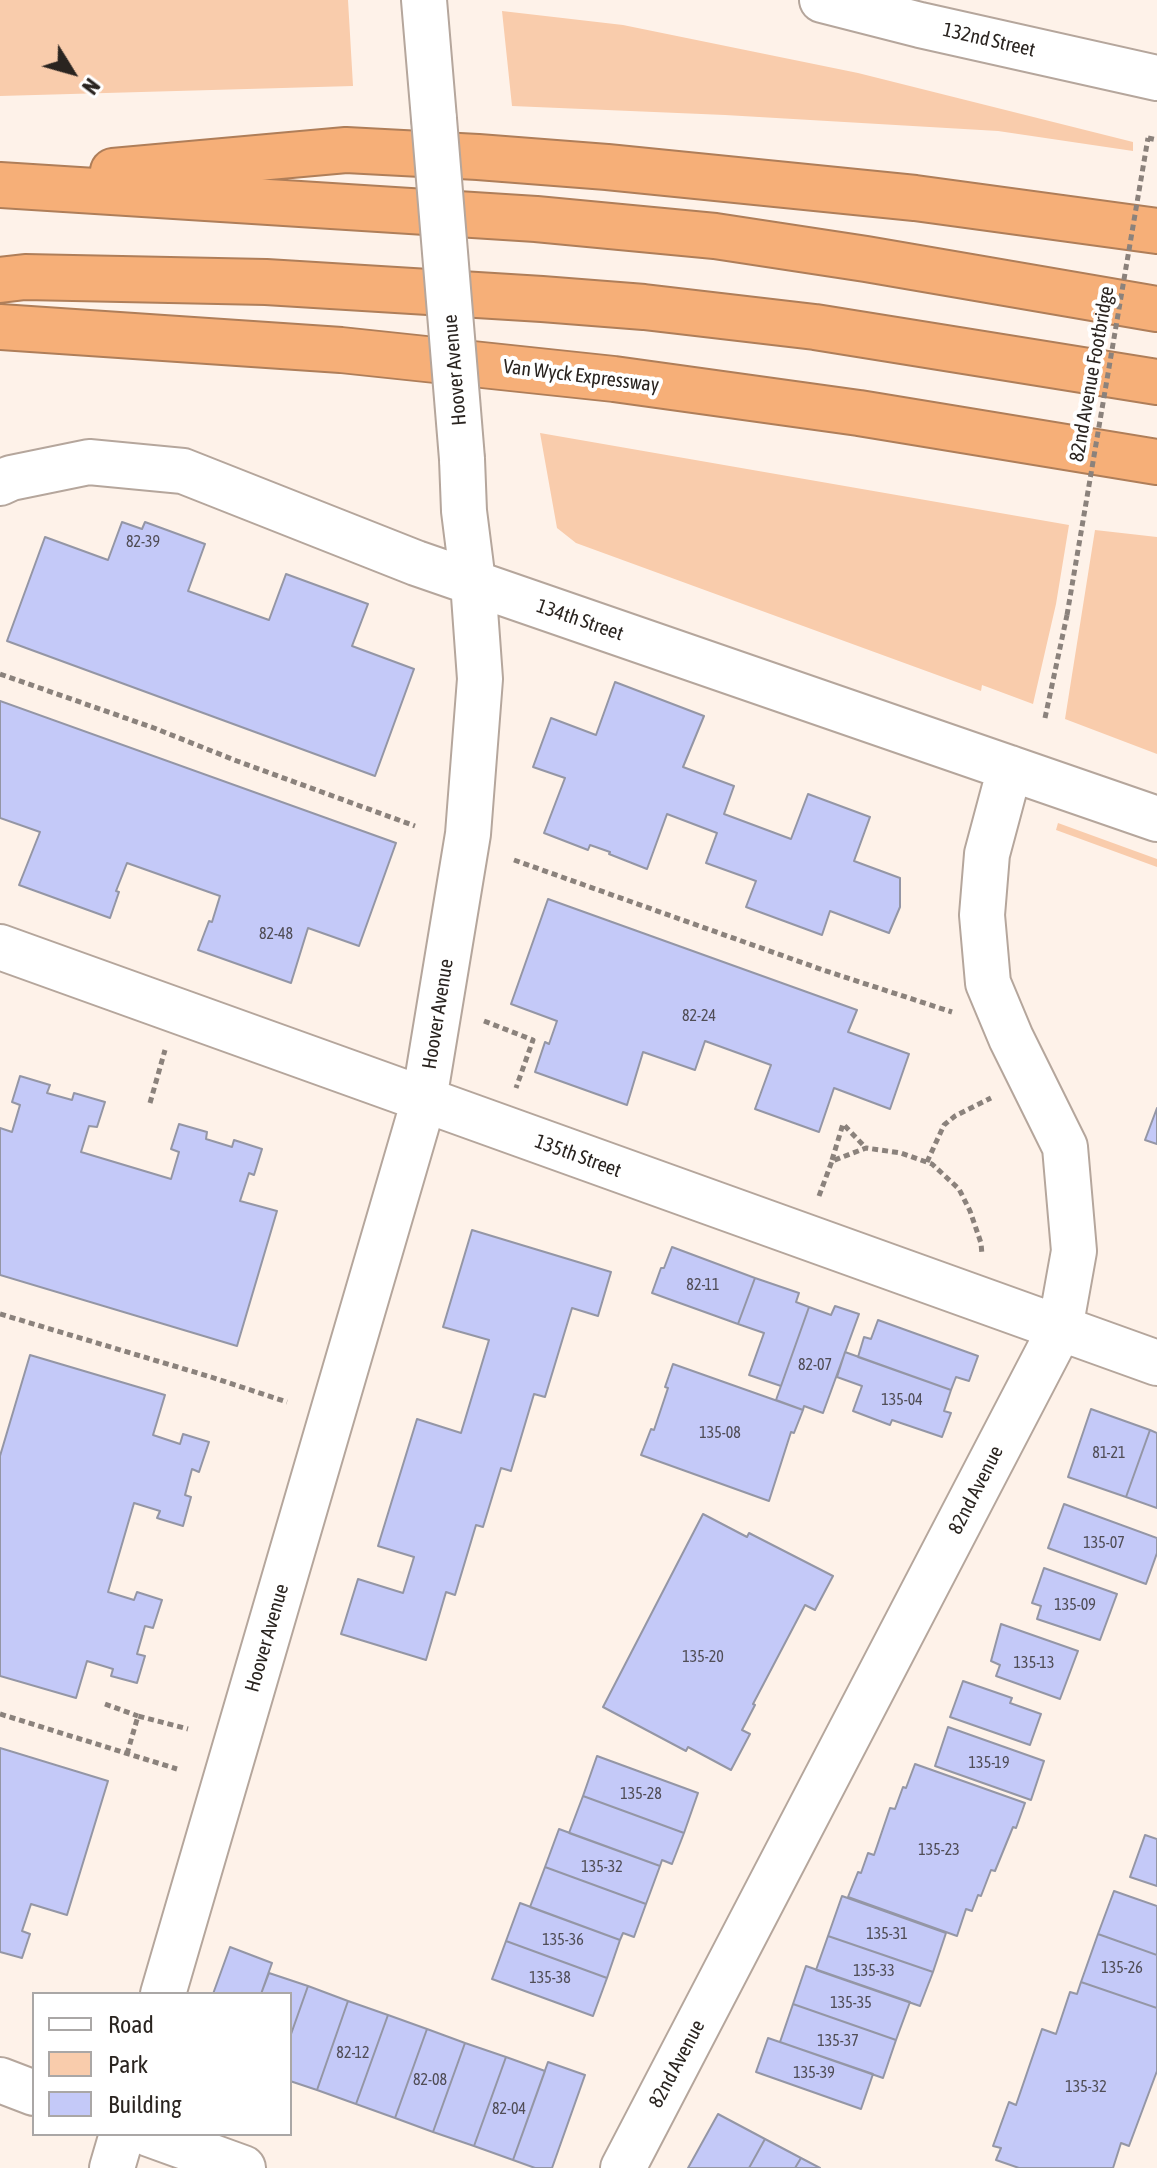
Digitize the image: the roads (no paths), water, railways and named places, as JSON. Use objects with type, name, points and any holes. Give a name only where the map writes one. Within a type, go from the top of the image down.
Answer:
[{"type":"highway","points":[[0,183],[346,150],[578,164],[708,176],[915,198],[1157,231]]},
{"type":"highway","points":[[0,183],[536,219],[715,236],[1157,309]]},
{"type":"highway","points":[[0,280],[25,277],[266,282],[644,307],[815,327],[1157,382]]},
{"type":"highway","name":"Van Wyck Expressway","points":[[0,327],[341,350],[614,379],[874,416],[1157,462]]},
{"type":"street","name":"Hoover Avenue","points":[[164,1992],[424,1100],[468,834],[480,679],[424,0]]},
{"type":"street","name":"132nd Street","points":[[822,0],[1157,78]]},
{"type":"street","name":"134th Street","points":[[0,483],[89,462],[183,471],[416,563],[1157,819]]},
{"type":"street","name":"82nd Avenue","points":[[623,2168],[1060,1329],[1074,1251],[1065,1147],[1011,1038],[988,983],[982,915],[987,854],[1010,768]]},
{"type":"street","name":"135th Street","points":[[0,947],[1157,1363]]},
{"type":"street","points":[[0,2080],[32,2092]]},
{"type":"street","points":[[112,2168],[121,2136]]},
{"type":"street","points":[[155,2136],[243,2168]]}]
